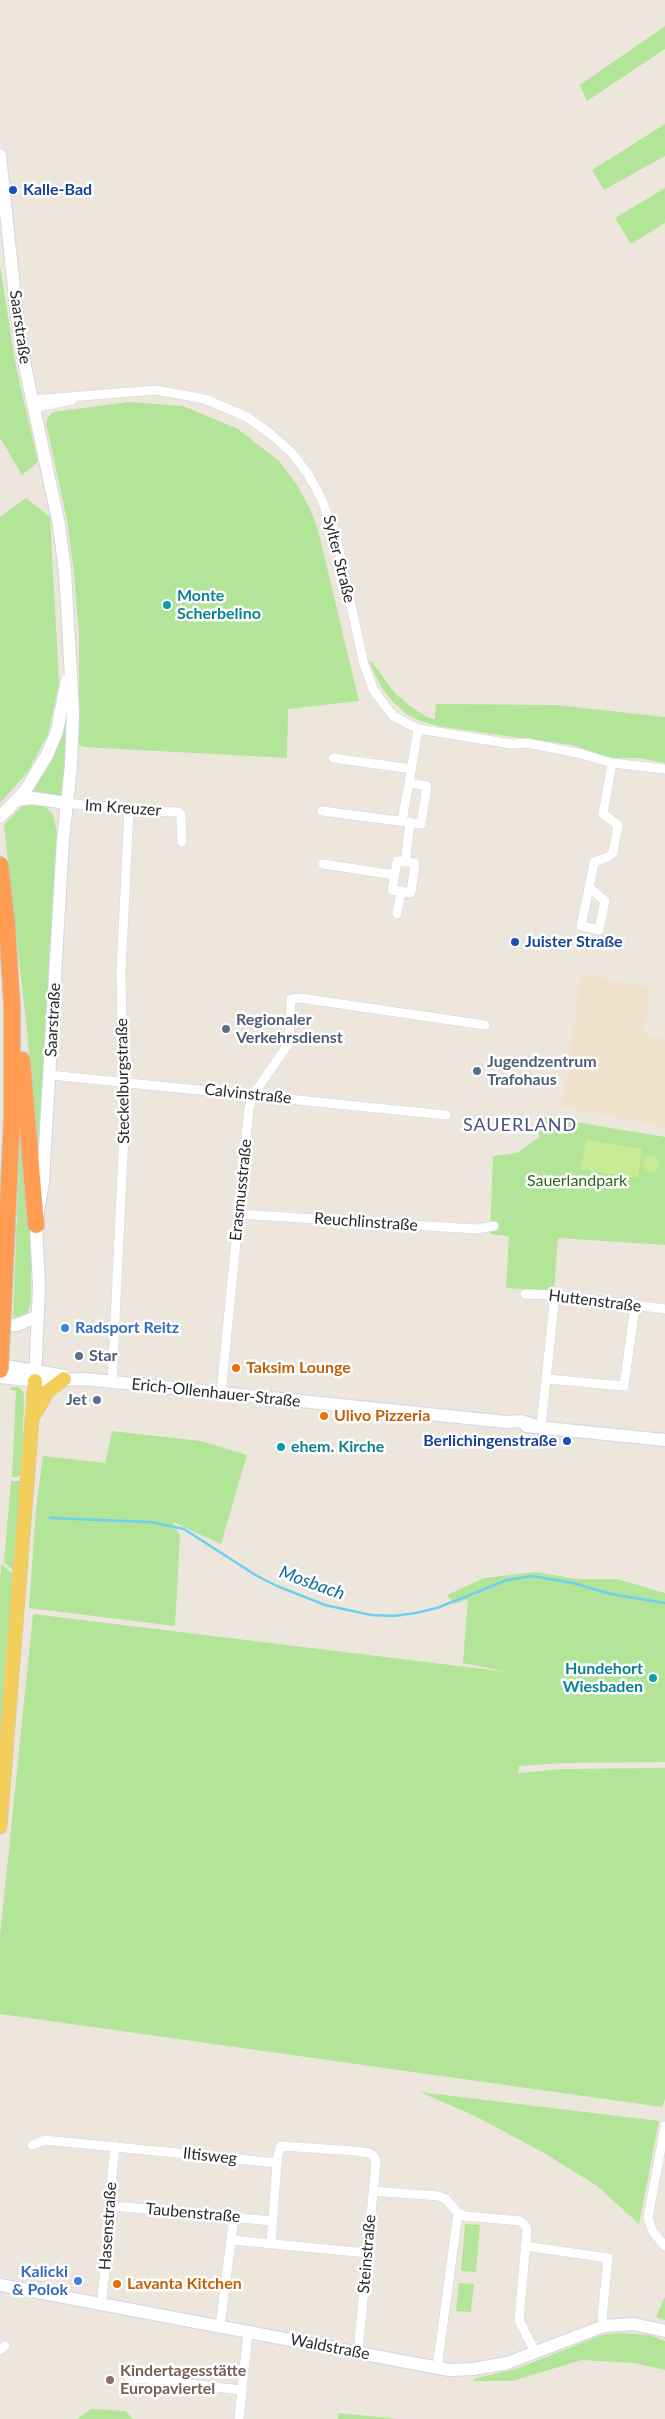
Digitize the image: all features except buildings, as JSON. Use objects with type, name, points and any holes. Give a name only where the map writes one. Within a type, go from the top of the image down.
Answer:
[{"type":"highway","points":[[0,865],[7,924],[12,1006],[12,1118],[0,1370]]},
{"type":"highway","points":[[0,972],[2,1059],[0,1160]]},
{"type":"highway","points":[[12,1006],[22,1057],[36,1225]]},
{"type":"main road","name":"Saarstraße","points":[[0,155],[5,251],[33,404],[59,525],[65,572],[73,712],[63,840],[43,1181],[36,1225],[38,1316],[35,1375]]},
{"type":"main road","name":"Saarstraße","points":[[0,817],[36,775],[50,747],[57,731],[71,658]]},
{"type":"main road","points":[[16,800],[32,798],[67,803]]},
{"type":"main road","points":[[49,800],[60,814],[63,840]]},
{"type":"main road","points":[[2,1318],[17,1325],[38,1316]]},
{"type":"main road","name":"Erich-Ollenhauer-Straße","points":[[0,1365],[35,1375],[69,1379],[521,1422],[537,1426],[665,1440]]},
{"type":"main road","points":[[0,1827],[35,1375]]},
{"type":"main road","name":"Erich-Ollenhauer-Straße","points":[[0,1377],[35,1375]]},
{"type":"main road","points":[[32,1422],[41,1401],[48,1392],[69,1379]]},
{"type":"main road","name":"Waldstraße","points":[[0,2285],[437,2368],[485,2368],[507,2363],[604,2326],[633,2324],[662,2331]]},
{"type":"street","name":"Sylter Straße","points":[[33,404],[94,395],[156,390],[205,399],[247,417],[272,435],[292,454],[308,474],[331,521],[364,666],[374,691],[384,705],[398,713],[408,724],[418,729],[512,744],[527,743],[543,748],[582,754],[612,763],[665,769]]},
{"type":"street","points":[[405,862],[409,783],[418,729]]},
{"type":"street","points":[[333,758],[412,769]]},
{"type":"street","points":[[589,886],[594,862],[611,855],[615,844],[618,826],[603,814],[612,763]]},
{"type":"street","points":[[322,811],[421,824],[427,786],[409,783]]},
{"type":"street","name":"Im Kreuzer","points":[[67,803],[129,810],[180,813],[182,842]]},
{"type":"street","name":"Steckelburgstraße","points":[[112,1382],[122,1204],[125,1081],[121,972],[129,810]]},
{"type":"street","points":[[397,861],[405,862],[415,863],[411,893],[392,890],[397,861]]},
{"type":"street","points":[[323,864],[394,875]]},
{"type":"street","points":[[397,914],[401,892]]},
{"type":"street","name":"Erasmusstraße","points":[[221,1393],[249,1108],[253,1095],[289,1043],[291,999],[300,998],[485,1025]]},
{"type":"street","name":"Calvinstraße","points":[[50,1075],[125,1081],[446,1115]]},
{"type":"street","name":"Reuchlinstraße","points":[[238,1214],[476,1229],[494,1226]]},
{"type":"street","name":"Huttenstraße","points":[[525,1294],[665,1309]]},
{"type":"street","points":[[537,1426],[547,1379],[555,1296]]},
{"type":"street","points":[[547,1379],[624,1386],[635,1306]]},
{"type":"street","points":[[665,2126],[648,2218],[653,2232],[665,2246]]},
{"type":"street","name":"Iltisweg","points":[[32,2144],[46,2140],[277,2163]]},
{"type":"street","name":"Steinstraße","points":[[277,2163],[278,2150],[286,2144],[369,2153],[374,2156],[376,2161],[358,2353]]},
{"type":"street","name":"Hasenstraße","points":[[101,2305],[113,2206],[112,2175],[115,2146]]},
{"type":"street","points":[[271,2243],[277,2163]]},
{"type":"street","points":[[373,2191],[438,2196],[446,2200],[458,2213],[466,2216],[520,2222],[527,2229],[519,2320],[535,2352]]},
{"type":"street","name":"Taubenstraße","points":[[113,2206],[272,2221]]},
{"type":"street","points":[[437,2368],[458,2213]]},
{"type":"street","points":[[220,2326],[234,2217]]},
{"type":"street","name":"Taubenstraße","points":[[232,2240],[367,2253]]},
{"type":"street","points":[[525,2246],[608,2258],[602,2316],[604,2326]]},
{"type":"street","points":[[239,2419],[248,2331]]},
{"type":"street","points":[[129,2381],[138,2378],[241,2390]]},
{"type":"shaded area","points":[[581,974],[651,988],[643,1034],[665,1039],[665,1127],[562,1107]]},
{"type":"green space","points":[[665,26],[665,49],[587,101],[580,85]]},
{"type":"green space","points":[[665,124],[665,156],[604,190],[592,170]]},
{"type":"green space","points":[[665,188],[665,223],[631,244],[615,218]]},
{"type":"green space","points":[[0,266],[16,367],[38,462],[22,475],[0,438]]},
{"type":"green space","points":[[129,402],[183,406],[238,429],[280,462],[297,485],[309,507],[318,530],[359,701],[288,709],[287,758],[83,747],[79,745],[79,633],[74,575],[67,520],[46,423],[48,417],[53,412]]},
{"type":"green space","points":[[26,498],[50,517],[59,683],[48,734],[27,773],[0,803],[0,517]]},
{"type":"green space","points":[[369,662],[372,662],[394,692],[410,706],[427,717],[435,719],[436,704],[556,705],[665,717],[665,763],[639,758],[610,758],[572,745],[442,727],[420,721],[408,715],[394,703],[382,688]]},
{"type":"green space","points":[[68,713],[63,797],[29,792],[61,736]]},
{"type":"green space","points":[[34,802],[41,803],[53,814],[57,833],[39,1164],[27,1031],[4,825],[22,806]]},
{"type":"green space","points":[[21,1112],[31,1225],[31,1302],[27,1314],[13,1318]]},
{"type":"green space","name":"Sauerlandpark","points":[[538,1116],[665,1137],[665,1245],[558,1238],[554,1291],[506,1288],[509,1236],[490,1234],[493,1156],[517,1153],[539,1137]]},
{"type":"green space","points":[[586,1140],[642,1149],[638,1178],[581,1169]]},
{"type":"green space","points":[[651,1156],[657,1158],[659,1164],[657,1170],[651,1172],[645,1170],[643,1164],[645,1158]]},
{"type":"green space","points":[[11,1387],[19,1387],[24,1394],[22,1473],[18,1477],[12,1477],[16,1391],[10,1390]]},
{"type":"green space","points":[[112,1431],[201,1441],[247,1455],[221,1544],[173,1522],[180,1536],[175,1626],[29,1608],[36,1509],[43,1456],[105,1463]]},
{"type":"green space","points":[[11,1481],[20,1481],[13,1570],[4,1562]]},
{"type":"green space","points":[[1,1564],[13,1574],[0,1771],[0,1583]]},
{"type":"green space","points":[[536,1572],[577,1579],[617,1579],[665,1593],[665,1762],[566,1763],[519,1766],[518,1773],[562,1769],[665,1768],[665,2099],[662,2107],[0,2014],[0,1936],[33,1614],[508,1672],[463,1663],[468,1599],[454,1604],[447,1595],[484,1578]]},
{"type":"green space","points":[[420,2092],[659,2121],[639,2224],[597,2186],[546,2154],[477,2117]]},
{"type":"green space","points":[[465,2224],[480,2225],[476,2272],[461,2271]]},
{"type":"green space","points":[[459,2283],[474,2284],[471,2312],[456,2311]]},
{"type":"green space","points":[[665,2297],[665,2320],[656,2317]]},
{"type":"green space","points":[[619,2333],[649,2335],[665,2341],[665,2370],[634,2363],[582,2360],[512,2381],[472,2381],[476,2378],[516,2369],[602,2335]]},
{"type":"green space","points":[[91,2409],[126,2411],[133,2419],[77,2419]]},
{"type":"green space","points":[[338,2413],[399,2419],[338,2419]]},
{"type":"waterway","name":"Mosbach","points":[[50,1518],[151,1522],[184,1529],[257,1576],[277,1586],[325,1605],[371,1615],[394,1616],[437,1608],[507,1580],[532,1576],[573,1583],[611,1594],[665,1603]]},
{"type":"place","name":"Kalle-Bad","points":[[13,190]]},
{"type":"place","name":"Monte Scherbelino","points":[[167,605]]},
{"type":"place","name":"Juister Straße","points":[[515,942]]},
{"type":"place","name":"Regionaler Verkehrsdienst","points":[[226,1029]]},
{"type":"place","name":"Jugendzentrum Trafohaus","points":[[477,1071]]},
{"type":"place","name":"Radsport Reitz","points":[[65,1328]]},
{"type":"place","name":"Star","points":[[79,1356]]},
{"type":"place","name":"Taksim Lounge","points":[[236,1368]]},
{"type":"place","name":"Jet","points":[[97,1400]]},
{"type":"place","name":"Ulivo Pizzeria","points":[[324,1416]]},
{"type":"place","name":"Berlichingenstraße","points":[[567,1441]]},
{"type":"place","name":"ehem. Kirche","points":[[281,1447]]},
{"type":"place","name":"Hundehort Wiesbaden","points":[[653,1678]]},
{"type":"place","name":"Kalicki & Polok","points":[[78,2281]]},
{"type":"place","name":"Lavanta Kitchen","points":[[117,2284]]},
{"type":"place","name":"Kindertagesstätte Europaviertel","points":[[110,2380]]},
{"type":"district","name":"SAUERLAND","points":[[520,1125]]}]
